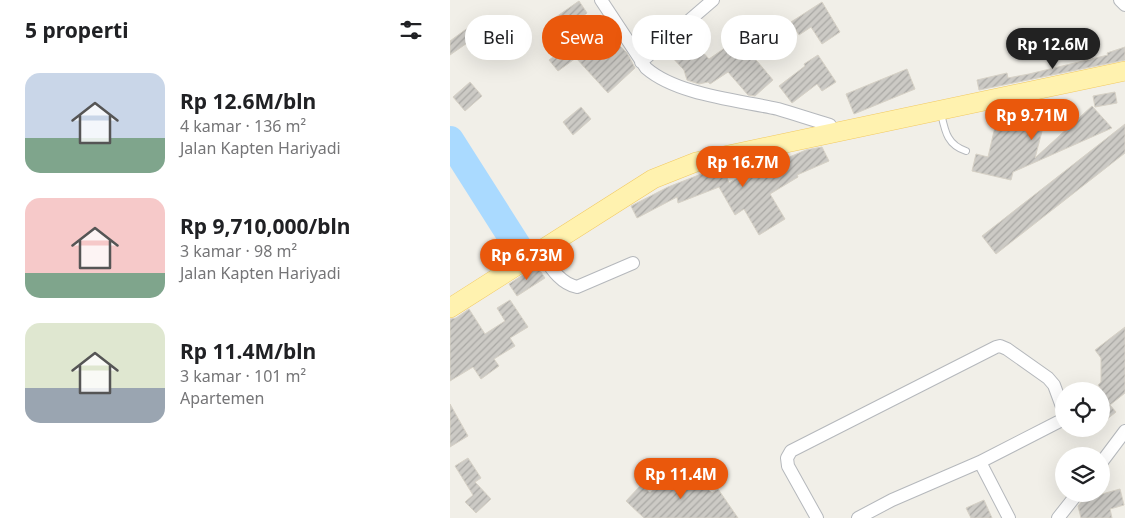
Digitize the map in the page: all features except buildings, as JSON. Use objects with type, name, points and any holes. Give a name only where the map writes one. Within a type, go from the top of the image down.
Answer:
[{"type":"main road","points":[[450,308],[544,257],[653,179],[673,170],[696,162],[940,112],[1125,71]]},
{"type":"street","points":[[601,0],[642,62],[654,75],[686,89],[780,110],[830,125],[834,134]]},
{"type":"street","points":[[642,62],[713,0]]},
{"type":"street","points":[[1120,0],[1125,5]]},
{"type":"street","points":[[544,257],[560,279],[568,285],[577,287],[633,263]]},
{"type":"street","points":[[817,518],[788,466],[787,458],[790,451],[996,348],[1003,347],[1007,349],[1045,374],[1055,388]]},
{"type":"street","points":[[858,518],[892,500],[980,462],[1055,424]]},
{"type":"street","points":[[1110,451],[1125,431]]},
{"type":"street","points":[[980,462],[1009,518]]},
{"type":"street","points":[[1058,518],[1071,502]]},
{"type":"lane","points":[[940,112],[951,142],[956,147],[966,151]]},
{"type":"waterway","points":[[450,140],[518,247]]}]
